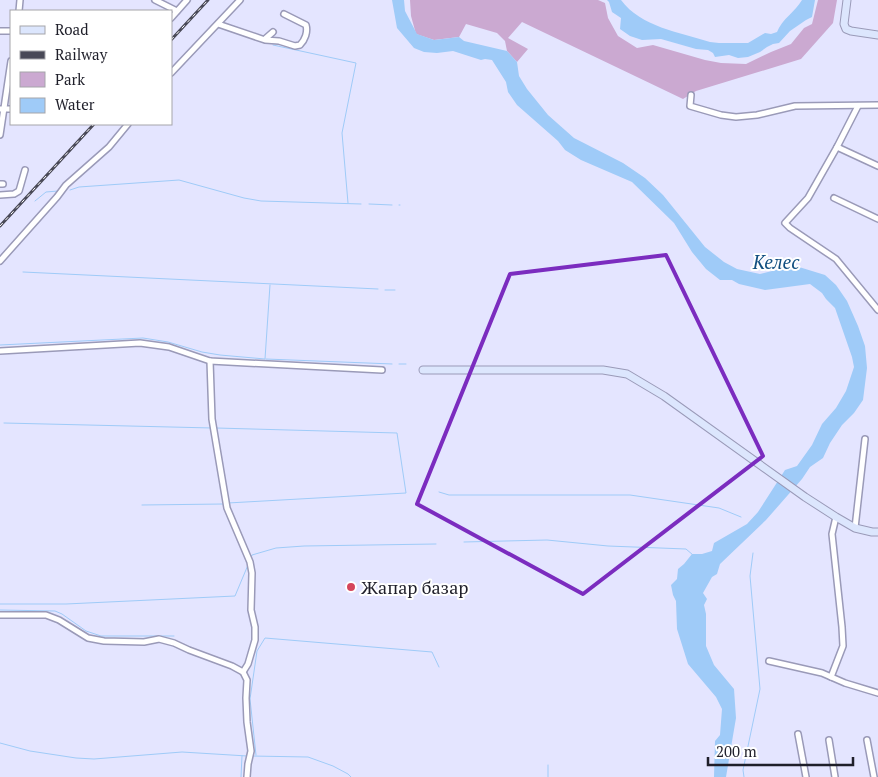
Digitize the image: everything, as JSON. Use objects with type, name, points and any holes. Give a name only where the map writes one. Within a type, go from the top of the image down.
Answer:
[{"type":"street","points":[[155,0],[177,11]]},
{"type":"street","points":[[172,17],[187,0]]},
{"type":"street","points":[[172,72],[240,0]]},
{"type":"street","points":[[847,0],[844,24],[846,29],[878,35]]},
{"type":"street","points":[[218,24],[265,40],[280,41],[295,46],[302,44],[305,38],[306,25],[284,14]]},
{"type":"street","points":[[265,40],[273,32]]},
{"type":"street","points":[[0,135],[2,109],[10,66]]},
{"type":"street","points":[[691,95],[690,106],[721,115],[736,117],[757,115],[795,106],[878,105]]},
{"type":"street","points":[[858,106],[808,198],[785,223],[836,259],[878,310]]},
{"type":"street","points":[[0,261],[57,198],[66,185],[109,147],[127,125]]},
{"type":"street","points":[[837,146],[878,166]]},
{"type":"street","points":[[0,195],[14,194],[19,191],[25,170]]},
{"type":"street","points":[[834,198],[878,219]]},
{"type":"street","points":[[0,351],[140,343],[169,347],[210,361],[382,370]]},
{"type":"street","points":[[210,361],[212,419],[227,508],[250,562],[252,573],[251,610],[255,627],[255,640],[248,664],[243,672]]},
{"type":"street","points":[[423,370],[603,370],[627,374],[664,396],[836,517],[855,528],[878,532]]},
{"type":"street","points":[[855,528],[865,439]]},
{"type":"street","points":[[831,677],[843,646],[832,534],[836,517]]},
{"type":"street","points":[[0,615],[46,615],[59,620],[88,638],[104,641],[166,641],[243,672],[247,680],[247,722],[251,751],[247,777]]},
{"type":"street","points":[[769,661],[822,673],[845,683],[878,693]]},
{"type":"street","points":[[798,734],[806,777]]},
{"type":"street","points":[[829,740],[835,777]]},
{"type":"street","points":[[866,740],[873,777],[878,776]]},
{"type":"highlighted area","points":[[666,255],[763,456],[583,594],[417,504],[510,274]]},
{"type":"green space","points":[[410,0],[598,0],[605,3],[608,18],[618,36],[637,48],[653,45],[705,60],[746,64],[791,44],[804,28],[812,24],[818,0],[837,0],[833,23],[801,59],[696,91],[683,99],[522,22],[508,38],[528,49],[517,62],[507,51],[505,41],[497,33],[466,24],[459,37],[434,40],[416,34],[411,16]]},
{"type":"water","name":"Келес","points":[[392,0],[404,0],[405,11],[417,34],[434,40],[459,37],[464,41],[507,51],[517,62],[519,76],[527,89],[548,115],[574,138],[623,163],[645,178],[663,195],[705,247],[724,262],[737,269],[760,274],[799,267],[825,275],[836,285],[847,301],[858,326],[865,346],[867,368],[863,400],[842,425],[823,458],[810,467],[802,479],[766,520],[720,564],[717,574],[712,577],[703,593],[707,599],[704,605],[706,614],[706,646],[714,665],[734,689],[736,718],[726,777],[714,777],[715,741],[720,735],[722,709],[716,697],[688,664],[677,629],[676,601],[671,585],[677,579],[678,569],[692,554],[712,551],[714,543],[747,524],[758,512],[785,470],[797,466],[812,445],[822,424],[836,408],[846,391],[854,367],[835,308],[822,293],[810,284],[765,290],[739,284],[732,280],[720,280],[706,269],[692,252],[674,223],[632,182],[581,160],[565,150],[558,141],[517,105],[508,92],[506,82],[492,60],[481,60],[453,51],[424,52],[414,48],[397,28]]},
{"type":"water","points":[[607,0],[621,0],[639,17],[673,31],[710,42],[748,43],[765,33],[777,32],[782,23],[802,0],[815,0],[812,17],[790,31],[779,43],[773,44],[748,57],[738,58],[729,55],[715,57],[708,50],[696,49],[661,39],[642,40],[630,36],[620,29],[621,18],[612,12]]},
{"type":"waterway","points":[[273,45],[356,63],[342,133],[348,203]]},
{"type":"waterway","points":[[70,190],[79,187],[179,180],[261,201],[361,204]]},
{"type":"waterway","points":[[35,201],[46,192],[58,191]]},
{"type":"waterway","points":[[369,204],[392,205]]},
{"type":"waterway","points":[[23,272],[378,289]]},
{"type":"waterway","points":[[0,345],[143,338],[168,342],[202,352],[265,359],[270,285]]},
{"type":"waterway","points":[[385,290],[395,290]]},
{"type":"waterway","points":[[266,359],[392,364]]},
{"type":"waterway","points":[[399,364],[406,364]]},
{"type":"waterway","points":[[4,423],[212,428]]},
{"type":"waterway","points":[[216,428],[397,433],[406,493],[228,503]]},
{"type":"waterway","points":[[439,492],[449,495],[630,495],[719,508],[741,517]]},
{"type":"waterway","points":[[142,505],[224,504]]},
{"type":"waterway","points":[[464,542],[547,540],[608,546],[686,549],[693,555]]},
{"type":"waterway","points":[[250,559],[252,555],[276,548],[436,544]]},
{"type":"waterway","points":[[744,777],[743,770],[760,689],[750,576],[753,553]]},
{"type":"waterway","points":[[0,604],[66,604],[235,596],[248,565]]},
{"type":"waterway","points":[[0,610],[55,611],[86,631],[101,636],[174,636]]},
{"type":"waterway","points":[[256,755],[250,699],[257,651],[265,638],[432,652],[439,667]]},
{"type":"waterway","points":[[0,743],[30,751],[94,759],[182,752],[247,756]]},
{"type":"waterway","points":[[241,777],[242,756]]},
{"type":"waterway","points":[[251,756],[308,757],[333,766],[351,777]]},
{"type":"waterway","points":[[548,765],[548,777]]},
{"type":"railway","points":[[172,39],[208,0]]},
{"type":"railway","points":[[0,226],[93,125]]},
{"type":"place","name":"Жапар базар","points":[[351,587]]}]
